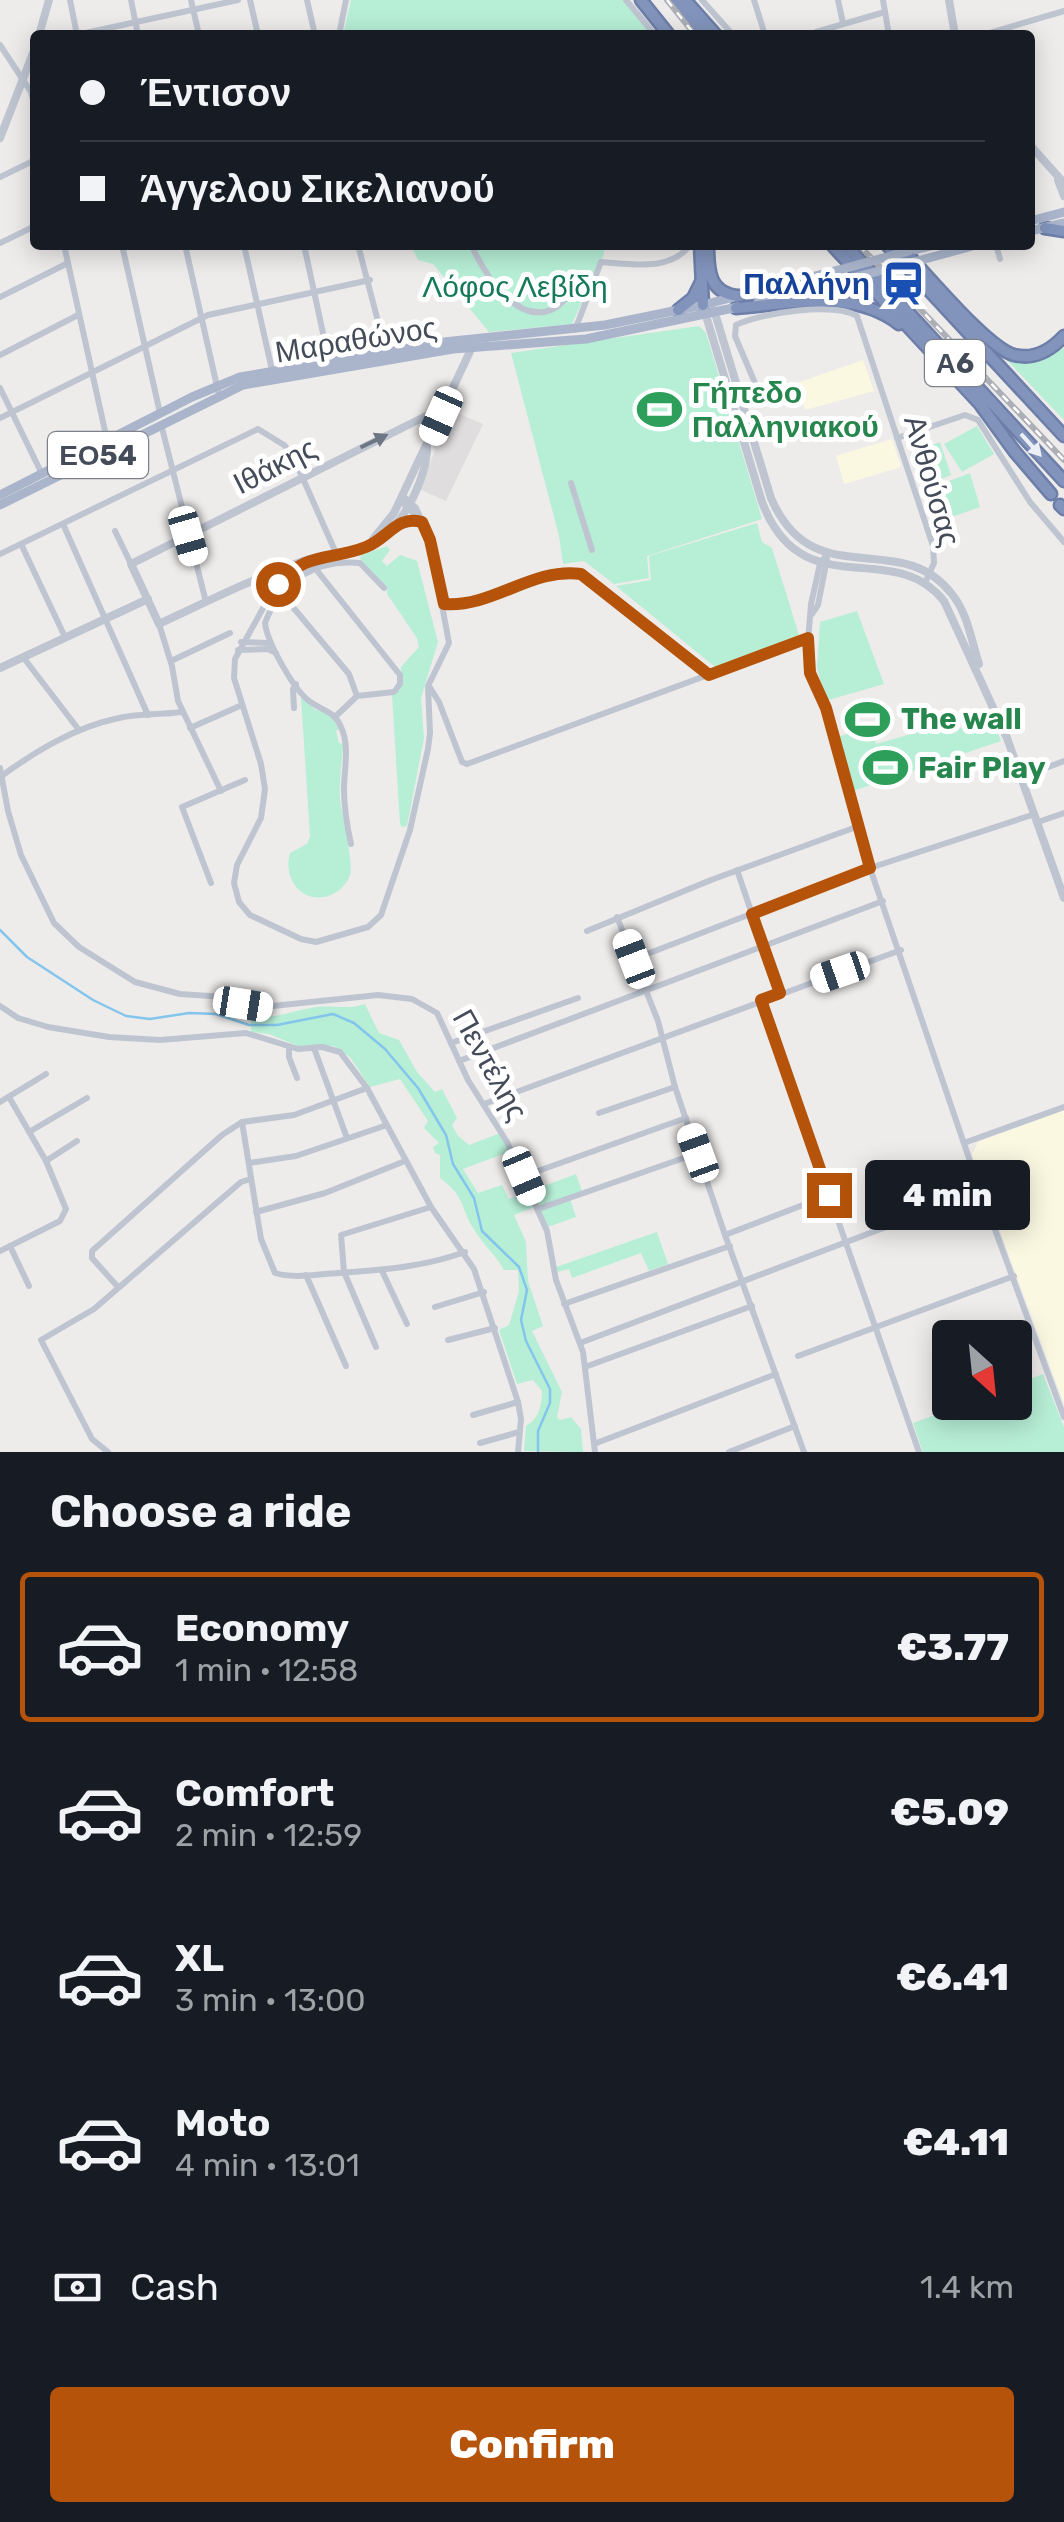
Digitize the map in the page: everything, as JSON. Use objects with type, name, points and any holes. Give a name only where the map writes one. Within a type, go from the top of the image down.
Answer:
[{"type":"highway","points":[[640,0],[663,30]]},
{"type":"highway","points":[[677,0],[702,30]]},
{"type":"highway","points":[[685,0],[712,30]]},
{"type":"highway","points":[[1045,228],[1063,217]]},
{"type":"highway","points":[[700,250],[701,282],[709,309]]},
{"type":"highway","points":[[708,250],[713,283],[737,302],[863,304],[892,318],[955,377]]},
{"type":"highway","points":[[837,250],[955,377],[1052,494]]},
{"type":"highway","name":"Α6","points":[[851,250],[1064,481]]},
{"type":"highway","name":"Α6","points":[[892,250],[1064,436]]},
{"type":"highway","points":[[907,250],[988,338],[1006,352],[1016,356],[1037,355],[1064,336]]},
{"type":"highway","points":[[678,310],[693,298],[701,282]]},
{"type":"main road","points":[[1035,220],[1063,217]]},
{"type":"main road","points":[[1035,230],[1045,228]]},
{"type":"main road","name":"Μαραθώνος","points":[[849,273],[898,250]]},
{"type":"main road","name":"Μαραθώνος","points":[[0,504],[160,418],[217,390],[272,370],[386,352],[474,344],[564,342],[958,250]]},
{"type":"main road","name":"Μαραθώνος","points":[[217,390],[678,310],[709,309]]},
{"type":"main road","name":"Μαραθώνος","points":[[0,495],[107,440],[160,418]]},
{"type":"street","points":[[40,30],[49,0]]},
{"type":"street","points":[[70,0],[76,30]]},
{"type":"street","points":[[131,0],[137,30]]},
{"type":"street","points":[[191,0],[198,30]]},
{"type":"street","points":[[100,30],[238,0]]},
{"type":"street","points":[[250,0],[257,30]]},
{"type":"street","points":[[307,0],[313,30]]},
{"type":"street","points":[[339,30],[346,0]]},
{"type":"street","points":[[626,0],[651,30]]},
{"type":"street","points":[[702,0],[729,30]]},
{"type":"street","points":[[754,0],[763,30]]},
{"type":"street","points":[[838,0],[842,23]]},
{"type":"street","points":[[883,0],[888,30]]},
{"type":"street","points":[[948,0],[954,30]]},
{"type":"street","points":[[1000,30],[1064,11]]},
{"type":"street","points":[[824,30],[885,12]]},
{"type":"street","points":[[0,45],[30,96]]},
{"type":"street","points":[[0,138],[30,63]]},
{"type":"street","points":[[16,98],[30,100]]},
{"type":"street","points":[[1035,150],[1064,183]]},
{"type":"street","points":[[0,177],[30,162]]},
{"type":"street","points":[[1051,167],[1064,196]]},
{"type":"street","points":[[0,243],[30,228]]},
{"type":"street","points":[[65,250],[107,440]]},
{"type":"street","points":[[123,250],[171,470],[206,602]]},
{"type":"street","points":[[186,250],[217,390]]},
{"type":"street","points":[[245,250],[272,370]]},
{"type":"street","points":[[305,250],[330,360]]},
{"type":"street","points":[[360,250],[386,352]]},
{"type":"street","points":[[474,250],[486,274],[508,300],[526,310],[547,312],[560,305],[577,286],[592,286]]},
{"type":"street","points":[[575,330],[601,262],[660,264],[687,250]]},
{"type":"street","points":[[997,250],[1000,259]]},
{"type":"street","points":[[0,297],[68,263]]},
{"type":"street","points":[[0,418],[200,318],[370,280]]},
{"type":"street","points":[[709,309],[767,515],[791,546],[824,565]]},
{"type":"street","name":"Ανθούσας","points":[[709,309],[775,508],[798,537],[827,554],[890,560],[930,573],[955,596],[964,613],[984,683]]},
{"type":"street","name":"Ανθούσας","points":[[739,398],[755,382],[735,336],[736,325],[798,312],[850,312],[860,320],[934,546],[934,563],[925,583]]},
{"type":"street","points":[[0,355],[78,316]]},
{"type":"street","points":[[159,624],[306,560],[357,550],[382,538],[396,523],[426,463],[428,447],[474,344]]},
{"type":"street","points":[[0,388],[42,474]]},
{"type":"street","points":[[897,438],[965,415],[978,420],[1038,513],[1064,542]]},
{"type":"street","name":"Ιθάκης","points":[[131,564],[302,475],[426,416],[441,416]]},
{"type":"street","points":[[0,554],[260,429],[286,448],[336,553]]},
{"type":"street","points":[[570,483],[592,550]]},
{"type":"street","points":[[306,560],[278,584],[240,646],[233,672],[261,764],[264,794],[261,818],[237,865],[235,892],[245,910],[260,921],[307,940],[324,941],[369,927],[384,909],[410,830],[428,749],[428,686],[449,644],[430,540],[405,501]]},
{"type":"street","points":[[357,550],[380,532],[405,501]]},
{"type":"street","points":[[396,523],[408,519],[422,522]]},
{"type":"street","points":[[63,524],[148,714]]},
{"type":"street","points":[[115,531],[159,624],[182,712],[221,791]]},
{"type":"street","points":[[21,544],[64,637]]},
{"type":"street","points":[[827,554],[811,604],[810,673],[826,708],[870,868],[1064,1417]]},
{"type":"street","points":[[351,844],[344,807],[345,739],[335,717],[310,701],[296,684],[270,643],[265,623],[281,593],[293,580],[315,568],[357,562],[368,568],[384,588]]},
{"type":"street","name":"Ανθούσας","points":[[824,565],[897,572],[925,583],[950,608],[1022,777],[1064,898]]},
{"type":"street","points":[[315,568],[399,671],[400,684],[394,692],[357,696],[335,717]]},
{"type":"street","points":[[444,604],[472,602],[560,571],[581,574],[709,675]]},
{"type":"street","points":[[281,593],[349,674],[357,696]]},
{"type":"street","points":[[0,668],[148,599]]},
{"type":"street","points":[[171,662],[230,633]]},
{"type":"street","points":[[428,686],[437,698],[462,762],[467,764],[808,638]]},
{"type":"street","points":[[240,646],[270,643]]},
{"type":"street","points":[[240,646],[268,649],[276,654]]},
{"type":"street","points":[[22,657],[80,730]]},
{"type":"street","points":[[294,708],[296,684]]},
{"type":"street","points":[[190,728],[242,705]]},
{"type":"street","points":[[1,776],[80,730],[114,719],[182,712]]},
{"type":"street","points":[[1022,777],[1064,761]]},
{"type":"street","name":"Πεντέλης","points":[[0,768],[12,827],[45,908],[65,936],[116,972],[135,982],[180,994],[225,997],[263,1007],[351,996],[412,999],[437,1012],[538,1209],[564,1304],[580,1343],[594,1448]]},
{"type":"street","points":[[211,882],[182,808],[245,780]]},
{"type":"street","points":[[634,959],[870,868],[1064,813]]},
{"type":"street","points":[[587,930],[859,826]]},
{"type":"street","points":[[737,870],[780,993]]},
{"type":"street","points":[[459,1061],[883,901]]},
{"type":"street","points":[[617,916],[662,1037],[674,1088],[724,1235],[804,1452]]},
{"type":"street","points":[[484,1104],[901,950]]},
{"type":"street","points":[[451,1043],[578,998]]},
{"type":"street","points":[[761,1000],[919,1451]]},
{"type":"street","points":[[0,1006],[18,1018],[48,1027],[109,1037],[160,1040],[246,1033],[290,1047],[340,1052],[367,1088],[431,1208],[465,1252],[484,1292],[518,1402],[518,1452]]},
{"type":"street","points":[[521,1020],[527,1036]]},
{"type":"street","points":[[290,1047],[297,1078]]},
{"type":"street","points":[[314,1048],[347,1138]]},
{"type":"street","points":[[0,1102],[46,1074]]},
{"type":"street","points":[[118,1288],[92,1258],[92,1251],[151,1195],[242,1122],[294,1115],[367,1088]]},
{"type":"street","points":[[599,1113],[674,1088]]},
{"type":"street","points":[[0,1252],[57,1223],[65,1215],[66,1203],[9,1097]]},
{"type":"street","points":[[29,1132],[87,1098]]},
{"type":"street","points":[[964,1143],[1064,1107]]},
{"type":"street","points":[[524,1176],[686,1118]]},
{"type":"street","points":[[242,1122],[263,1247],[275,1273],[306,1276],[382,1271],[465,1252]]},
{"type":"street","points":[[249,1163],[296,1156],[388,1125]]},
{"type":"street","points":[[46,1160],[77,1142]]},
{"type":"street","points":[[538,1209],[698,1153]]},
{"type":"street","points":[[256,1212],[325,1192],[405,1161]]},
{"type":"street","points":[[108,1452],[92,1439],[41,1340],[84,1316],[241,1182],[251,1178]]},
{"type":"street","points":[[580,1343],[981,1191]]},
{"type":"street","points":[[724,1235],[829,1195]]},
{"type":"street","points":[[376,1347],[344,1272],[341,1235],[431,1208]]},
{"type":"street","points":[[10,1246],[29,1286]]},
{"type":"street","points":[[564,1304],[730,1246]]},
{"type":"street","points":[[382,1271],[407,1324]]},
{"type":"street","points":[[306,1276],[346,1366]]},
{"type":"street","points":[[798,1356],[1014,1276]]},
{"type":"street","points":[[436,1307],[484,1292]]},
{"type":"street","points":[[585,1367],[752,1306]]},
{"type":"street","points":[[448,1340],[496,1328]]},
{"type":"street","points":[[594,1448],[776,1374]]},
{"type":"street","points":[[473,1415],[518,1402]]},
{"type":"street","points":[[729,1452],[795,1426]]},
{"type":"street","points":[[480,1443],[519,1432]]},
{"type":"shaded area","points":[[863,360],[874,391],[805,410],[797,383]]},
{"type":"shaded area","points":[[448,409],[483,424],[446,501],[419,489],[435,451],[432,444]]},
{"type":"shaded area","points":[[892,439],[901,467],[844,484],[836,456]]},
{"type":"shaded area","points":[[1064,1110],[1064,1404],[972,1155],[978,1142]]},
{"type":"green space","points":[[351,0],[624,0],[648,30],[344,30]]},
{"type":"green space","name":"Λόφος Λεβίδη","points":[[413,250],[604,250],[572,324],[489,332],[433,264],[418,260]]},
{"type":"green space","points":[[699,326],[706,333],[762,519],[647,556],[649,578],[614,584],[584,561],[563,564],[511,353]]},
{"type":"green space","points":[[1064,348],[1064,420],[1003,356],[1028,359]]},
{"type":"green space","points":[[977,426],[994,454],[962,472],[944,444]]},
{"type":"green space","points":[[940,442],[951,475],[922,487],[910,454]]},
{"type":"green space","points":[[970,473],[980,507],[935,523],[923,491]]},
{"type":"green space","points":[[757,523],[762,542],[772,548],[799,635],[715,667],[616,586],[651,580],[649,556]]},
{"type":"green space","points":[[387,546],[390,550],[382,561],[387,566],[400,555],[417,561],[438,642],[421,698],[424,738],[407,826],[402,827],[392,695],[401,688],[401,667],[419,647],[387,594],[387,587],[360,559],[361,555]]},
{"type":"green space","points":[[857,611],[884,684],[825,701],[817,667],[820,622]]},
{"type":"green space","points":[[301,697],[316,710],[329,713],[339,729],[339,743],[343,744],[340,799],[351,868],[347,882],[328,896],[302,892],[289,871],[290,853],[307,844],[310,837]]},
{"type":"green space","name":"Fair Play","points":[[992,718],[1001,741],[853,791],[837,737],[870,727],[876,744],[950,723],[955,730]]},
{"type":"green space","points":[[365,1004],[379,1033],[399,1040],[417,1072],[435,1092],[442,1089],[457,1118],[452,1125],[458,1136],[469,1145],[503,1132],[514,1150],[463,1169],[478,1193],[502,1185],[509,1199],[576,1174],[582,1191],[569,1196],[576,1217],[548,1227],[539,1205],[514,1215],[526,1242],[528,1281],[543,1326],[532,1331],[562,1392],[557,1417],[571,1417],[581,1429],[583,1452],[524,1451],[526,1426],[539,1411],[542,1391],[533,1380],[517,1384],[499,1330],[509,1325],[519,1291],[518,1270],[504,1270],[475,1231],[459,1197],[440,1178],[440,1155],[433,1147],[439,1143],[424,1128],[428,1121],[400,1079],[370,1087],[350,1057],[334,1046],[298,1046],[269,1034],[251,1032],[251,1017]]},
{"type":"green space","points":[[657,1232],[668,1264],[649,1271],[641,1253],[572,1278],[569,1269],[557,1272],[556,1267]]},
{"type":"green space","points":[[1043,1374],[1064,1427],[1064,1452],[923,1452],[913,1423],[932,1416],[932,1420],[1032,1420],[1032,1378]]},
{"type":"waterway","points":[[0,930],[27,957],[93,1000],[126,1016],[150,1019],[189,1013],[216,1014],[249,1025],[277,1025],[333,1014],[354,1023],[385,1049],[418,1088],[446,1135],[453,1164],[474,1198],[482,1231],[519,1267],[527,1290],[521,1320],[526,1341],[550,1389],[550,1403],[538,1431],[538,1452]]},
{"type":"railway","points":[[667,0],[691,30]]},
{"type":"railway","points":[[864,250],[1064,460]]},
{"type":"place","name":"Παλλήνη","points":[[903,284]]},
{"type":"place","name":"Γήπεδο Παλληνιακού","points":[[659,410]]},
{"type":"place","name":"The wall","points":[[868,719]]},
{"type":"place","name":"Fair Play","points":[[885,768]]},
{"type":"route","points":[[278,584],[306,560],[366,547],[396,523],[414,520],[422,522],[429,536],[444,604],[472,602],[560,571],[581,574],[709,675],[808,638],[810,673],[826,708],[870,868],[752,914],[780,993],[761,1000],[829,1195]]}]
